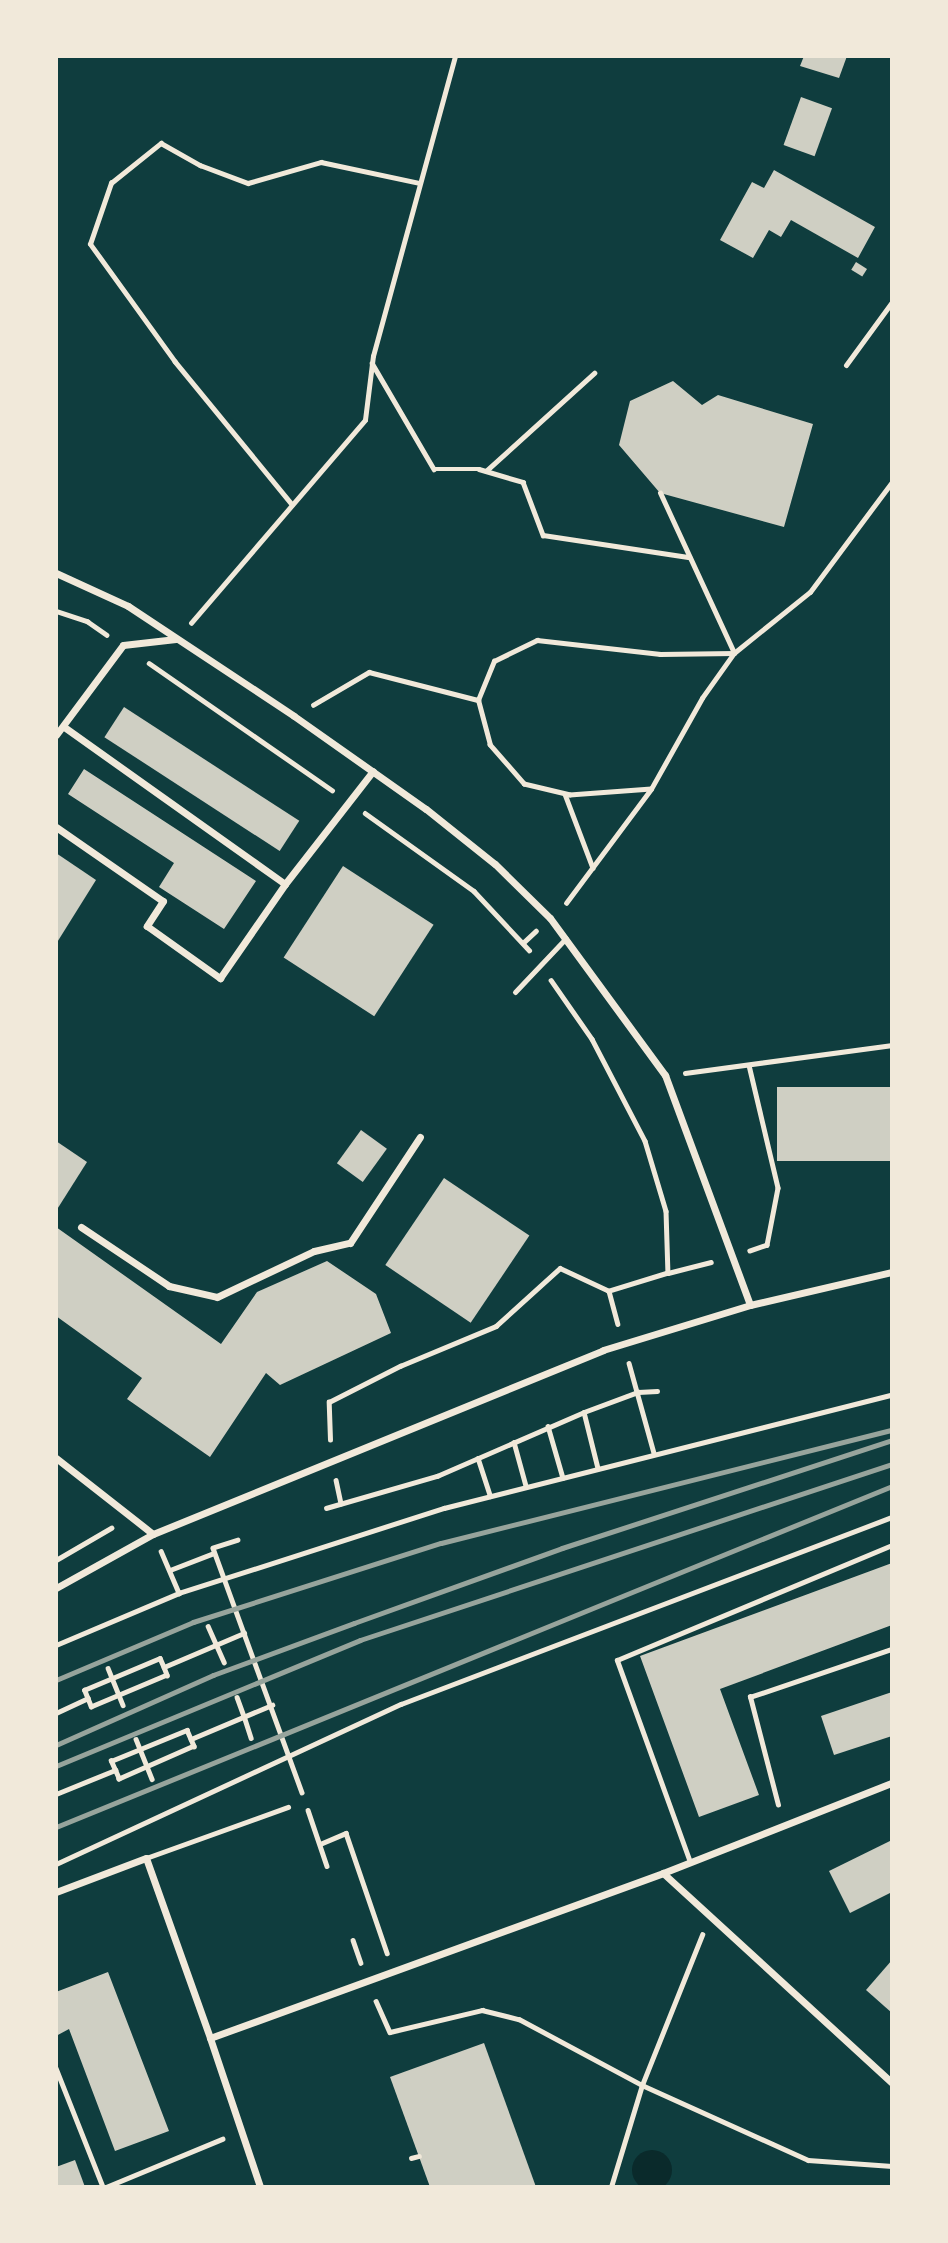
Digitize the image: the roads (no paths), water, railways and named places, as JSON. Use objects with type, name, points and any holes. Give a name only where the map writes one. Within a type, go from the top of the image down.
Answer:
[{"type":"street","points":[[56,573],[128,606],[373,771],[495,864],[550,918],[666,1075],[750,1305]]},
{"type":"street","points":[[56,735],[123,645],[177,639]]},
{"type":"street","points":[[63,726],[285,884]]},
{"type":"street","points":[[56,827],[163,901],[146,926],[220,978],[285,884],[373,771]]},
{"type":"street","points":[[80,1227],[169,1286],[217,1297],[314,1251],[350,1243],[420,1138]]},
{"type":"street","points":[[56,1588],[153,1534],[623,1343],[750,1305],[892,1272]]},
{"type":"street","points":[[56,1458],[143,1523],[153,1534]]},
{"type":"street","points":[[210,2038],[663,1873],[892,1783]]},
{"type":"street","points":[[56,1892],[146,1858],[260,2187]]},
{"type":"street","points":[[663,1873],[892,2083]]},
{"type":"lane","points":[[846,365],[892,302]]},
{"type":"lane","points":[[515,992],[566,938]]},
{"type":"lane","points":[[690,1862],[617,1660],[892,1545]]},
{"type":"lane","points":[[146,1858],[288,1807]]},
{"type":"water","points":[[652,2150],[660,2151],[666,2156],[671,2162],[671,2178],[666,2184],[660,2189],[652,2190],[644,2189],[638,2184],[633,2178],[632,2170],[633,2162],[638,2156],[644,2151]]},
{"type":"railway","points":[[56,1680],[193,1622],[441,1543],[892,1430]]},
{"type":"railway","points":[[56,1745],[213,1675],[354,1623],[562,1548],[892,1440]]},
{"type":"railway","points":[[56,1766],[360,1640],[892,1464]]},
{"type":"railway","points":[[56,1827],[892,1486]]}]
